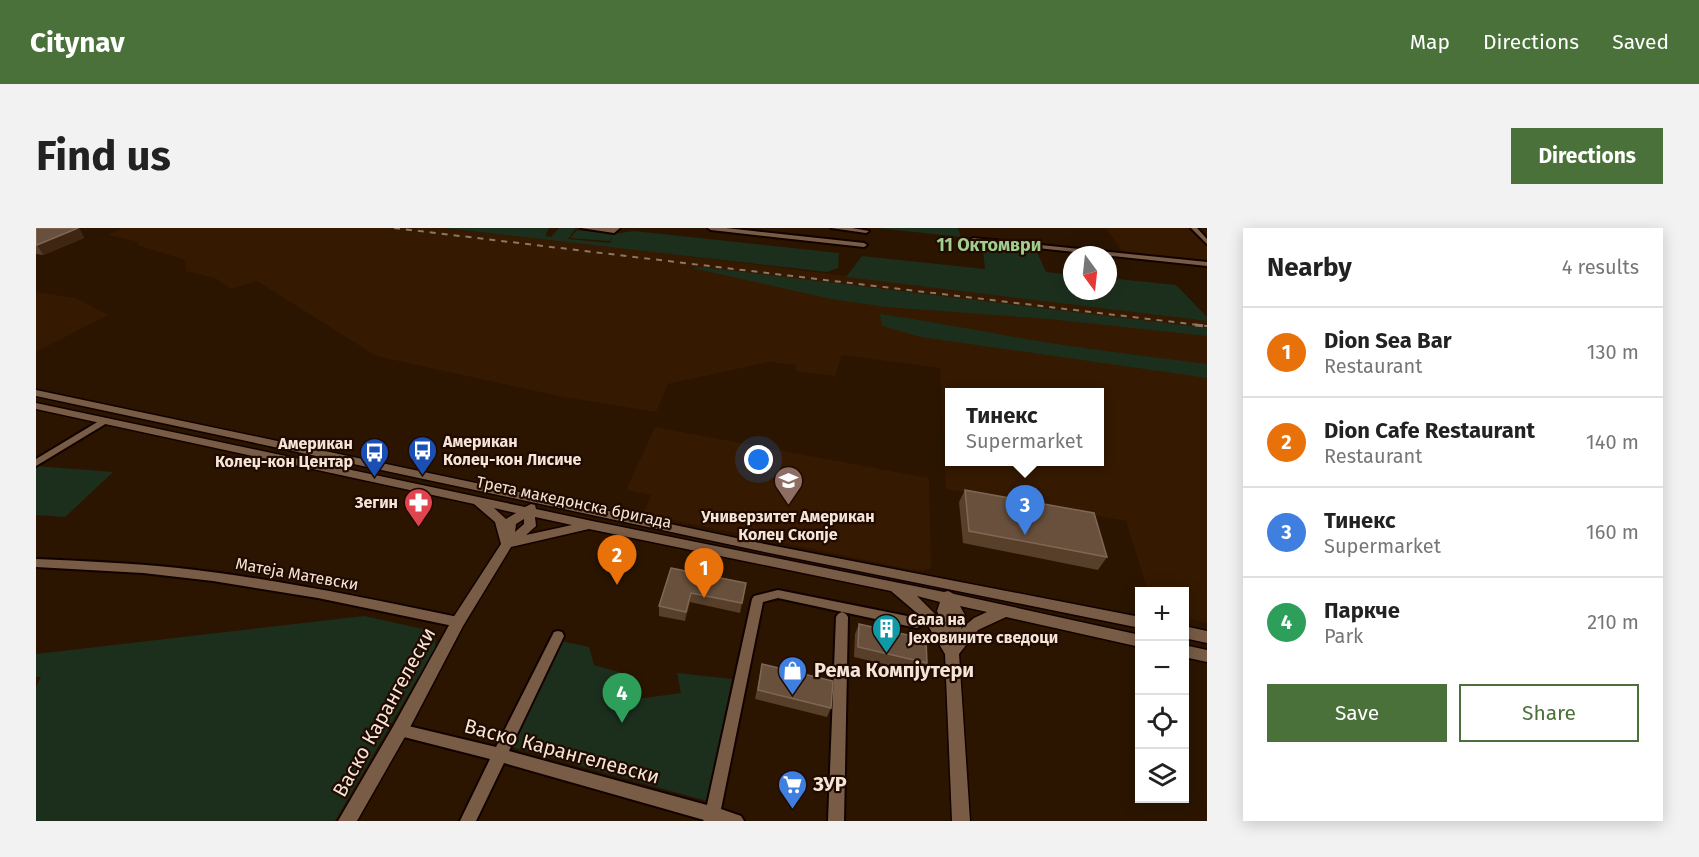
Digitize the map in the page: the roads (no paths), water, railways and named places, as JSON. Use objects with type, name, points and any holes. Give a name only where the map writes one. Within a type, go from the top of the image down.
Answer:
[{"type":"street","points":[[584,228],[614,231],[617,228]]},
{"type":"street","points":[[711,228],[864,245]]},
{"type":"street","points":[[834,228],[866,230],[862,255]]},
{"type":"street","points":[[1194,228],[1207,242]]},
{"type":"street","points":[[973,240],[1207,264]]},
{"type":"street","name":"Трета македонска бригада","points":[[36,393],[760,547],[1135,622]]},
{"type":"street","name":"Трета македонска бригада","points":[[36,406],[592,525],[888,585],[1135,640]]},
{"type":"street","points":[[36,463],[104,421]]},
{"type":"street","points":[[458,622],[507,544],[530,526],[529,510],[537,498]]},
{"type":"street","points":[[478,501],[501,520],[507,544]]},
{"type":"street","points":[[507,544],[554,531],[592,525]]},
{"type":"street","name":"Матеја Матевски","points":[[36,562],[227,578],[354,600],[458,622]]},
{"type":"street","points":[[945,583],[948,598],[958,615],[952,637],[952,653],[961,821]]},
{"type":"street","points":[[888,585],[924,608],[940,630],[952,653]]},
{"type":"street","points":[[712,818],[758,599],[778,594],[917,623]]},
{"type":"street","points":[[952,653],[967,630],[980,620],[1005,611]]},
{"type":"street","points":[[836,821],[842,617]]},
{"type":"street","name":"Васко Карангелески","points":[[346,821],[400,730],[458,622]]},
{"type":"street","points":[[1189,633],[1207,637]]},
{"type":"street","points":[[468,821],[558,636]]},
{"type":"street","points":[[1189,652],[1207,656]]},
{"type":"street","name":"Васко Карангелевски","points":[[400,730],[501,754],[712,818],[736,821]]},
{"type":"railway","points":[[394,228],[1207,326],[1195,325]]},
{"type":"place","name":"Американ Колеџ-кон Лисиче","points":[[422,476]]},
{"type":"place","name":"Американ Колеџ-кон Центар","points":[[374,478]]},
{"type":"place","name":"Универзитет Американ Колеџ Скопје","points":[[788,506]]},
{"type":"place","name":"Зегин","points":[[419,528]]},
{"type":"place","name":"Тинекс","points":[[1025,535]]},
{"type":"place","name":"Dion Cafe Restaurant","points":[[617,585]]},
{"type":"place","name":"Dion Sea Bar","points":[[704,598]]},
{"type":"place","name":"Сала на Јеховините сведоци","points":[[887,654]]},
{"type":"place","name":"Рема Компјутери","points":[[793,696]]},
{"type":"place","name":"Паркче","points":[[622,723]]},
{"type":"place","name":"ЗУР","points":[[792,810]]},
{"type":"district","name":"11 Октомври","points":[[989,245]]}]
